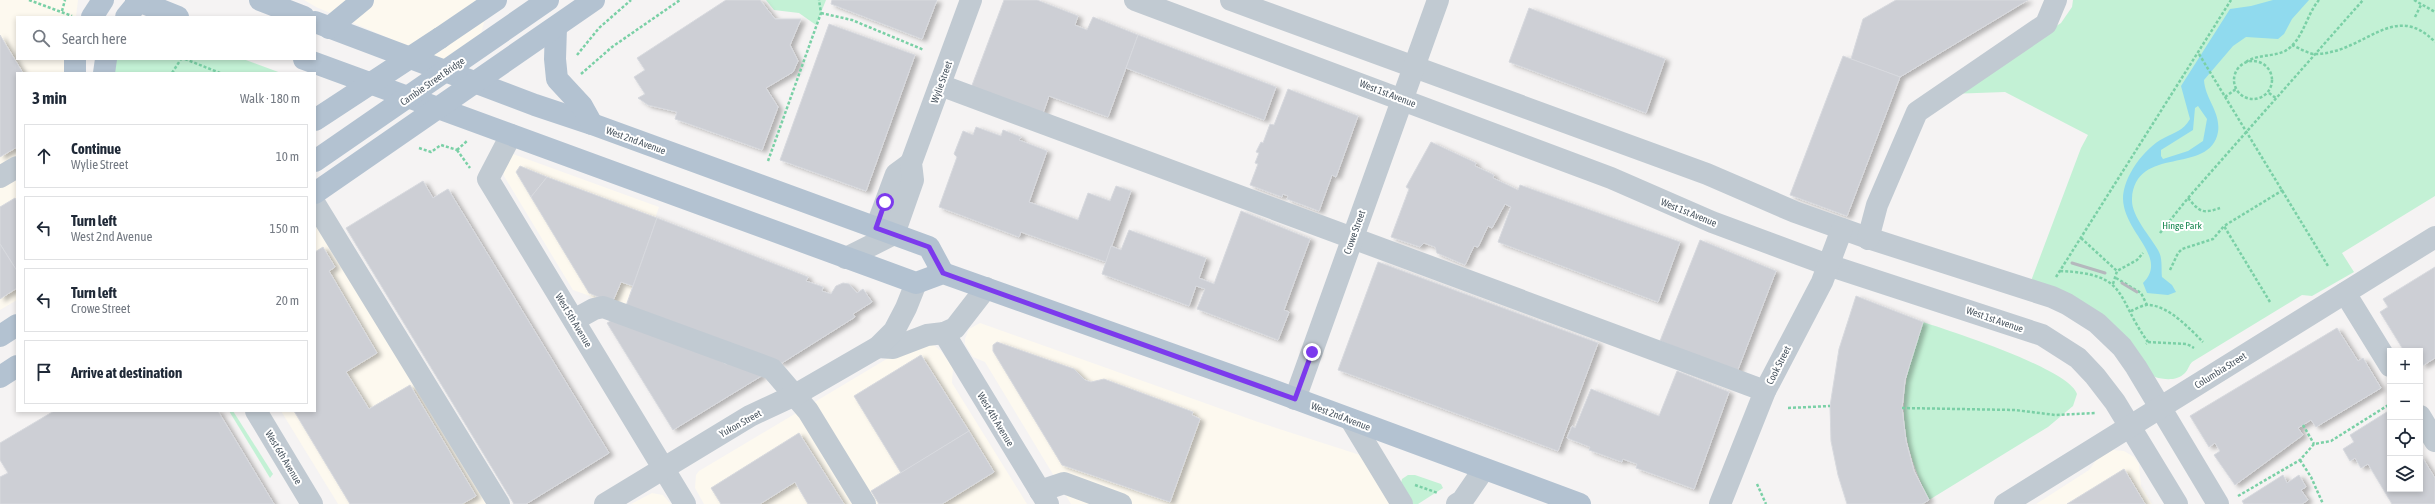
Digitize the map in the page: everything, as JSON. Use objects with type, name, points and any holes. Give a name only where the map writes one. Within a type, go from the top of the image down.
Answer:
[{"type":"main road","points":[[93,16],[103,0]]},
{"type":"main road","points":[[260,0],[301,16]]},
{"type":"main road","points":[[322,25],[363,0]]},
{"type":"main road","points":[[316,119],[496,0]]},
{"type":"main road","name":"Cambie Street Bridge","points":[[316,160],[548,0]]},
{"type":"main road","points":[[316,192],[594,0]]},
{"type":"main road","points":[[133,6],[174,16]]},
{"type":"main road","points":[[562,22],[555,59],[557,79],[582,106],[592,124]]},
{"type":"main road","name":"West 2nd Avenue","points":[[322,25],[929,247],[943,273],[1295,399],[1580,504]]},
{"type":"main road","points":[[74,72],[75,60]]},
{"type":"main road","points":[[104,72],[106,60]]},
{"type":"main road","points":[[307,60],[916,283],[943,273]]},
{"type":"main road","points":[[0,336],[16,327]]},
{"type":"main road","points":[[0,377],[16,367]]},
{"type":"street","name":"Wylie Street","points":[[885,231],[913,180],[911,163],[971,0]]},
{"type":"street","name":"West 1st Avenue","points":[[1135,0],[1402,98],[1611,178],[1712,222],[1828,265],[2035,332],[2058,343],[2078,358],[2095,376],[2129,425],[2177,504]]},
{"type":"street","points":[[1231,0],[1414,65],[1707,174],[1795,212],[1868,239],[2036,291],[2067,304],[2110,334],[2136,367],[2160,406],[2226,501]]},
{"type":"street","name":"Crowe Street","points":[[1295,399],[1438,0]]},
{"type":"street","points":[[1868,239],[1876,205],[1917,112],[2046,24],[2056,0]]},
{"type":"street","points":[[940,84],[1765,391]]},
{"type":"street","name":"West 5th Avenue","points":[[511,135],[488,179],[685,504]]},
{"type":"street","points":[[0,177],[16,168]]},
{"type":"street","points":[[316,206],[499,504]]},
{"type":"street","name":"Cook Street","points":[[1720,504],[1765,391],[1822,282],[1842,229]]},
{"type":"street","points":[[846,258],[885,231]]},
{"type":"street","name":"Columbia Street","points":[[2005,504],[2129,425],[2435,237]]},
{"type":"street","name":"Yukon Street","points":[[605,504],[750,416],[795,396],[878,347],[894,331],[906,308],[916,283]]},
{"type":"street","name":"Yukon Street","points":[[878,347],[893,348],[927,335],[944,333],[961,322],[986,288]]},
{"type":"street","points":[[2345,292],[2387,361]]},
{"type":"street","points":[[574,320],[594,309],[603,308],[772,369],[808,411],[865,504]]},
{"type":"street","name":"West 4th Avenue","points":[[944,333],[1044,497]]},
{"type":"street","name":"West 6th Avenue","points":[[257,412],[312,504]]},
{"type":"street","points":[[1350,420],[1402,504]]},
{"type":"street","points":[[2422,420],[2435,441]]},
{"type":"street","points":[[1457,504],[1462,501],[1484,469]]},
{"type":"street","points":[[1044,497],[1064,483],[1121,504]]},
{"type":"path","points":[[29,0],[72,16]]},
{"type":"path","points":[[62,11],[65,0]]},
{"type":"path","points":[[578,54],[599,28],[631,0]]},
{"type":"path","points":[[574,75],[581,74],[612,47],[680,0]]},
{"type":"path","points":[[768,161],[821,13],[819,0]]},
{"type":"path","points":[[2055,281],[2059,271],[2199,54],[2231,0]]},
{"type":"path","points":[[2242,65],[2258,62],[2269,69],[2273,81],[2268,93],[2258,99],[2252,100],[2246,98],[2236,89],[2234,77],[2242,65],[2259,56],[2284,51],[2292,45],[2301,34],[2305,22],[2319,0]]},
{"type":"path","points":[[2160,233],[2188,198],[2316,55],[2363,0]]},
{"type":"path","points":[[2414,0],[2435,12]]},
{"type":"path","points":[[2415,17],[2421,5]]},
{"type":"path","points":[[821,13],[852,20],[924,50]]},
{"type":"path","points":[[2410,15],[2420,21]]},
{"type":"path","points":[[2428,31],[2435,42]]},
{"type":"path","points":[[2292,45],[2316,55],[2341,48],[2354,39]]},
{"type":"path","points":[[2199,54],[2328,266]]},
{"type":"path","points":[[172,72],[180,60]]},
{"type":"path","points":[[188,60],[218,72]]},
{"type":"path","points":[[2225,97],[2236,89]]},
{"type":"path","points":[[2268,93],[2277,99]]},
{"type":"path","points":[[416,147],[431,152],[441,145],[457,150],[470,139]]},
{"type":"path","points":[[2170,270],[2178,253],[2187,247],[2213,240],[2224,226],[2283,190]]},
{"type":"path","points":[[2188,198],[2200,211],[2206,212],[2220,208]]},
{"type":"path","points":[[2224,226],[2270,302]]},
{"type":"path","points":[[2081,238],[2117,271]]},
{"type":"path","points":[[2117,271],[2137,260],[2143,253]]},
{"type":"path","points":[[2059,271],[2098,276],[2113,284],[2122,294],[2139,329],[2148,342]]},
{"type":"path","points":[[2113,284],[2117,271]]},
{"type":"path","points":[[2116,278],[2141,293],[2147,304]]},
{"type":"path","points":[[2131,311],[2147,304],[2160,307],[2190,329],[2203,342]]},
{"type":"path","points":[[2141,347],[2148,342],[2187,344],[2194,348]]},
{"type":"path","points":[[1788,408],[1830,406]]},
{"type":"path","points":[[2226,501],[2300,460],[2314,444],[2331,441],[2387,406]]},
{"type":"path","points":[[1902,408],[2015,410],[2055,415],[2099,412]]},
{"type":"path","points":[[2303,425],[2314,444]]},
{"type":"path","points":[[2300,460],[2311,477],[2323,504]]},
{"type":"path","points":[[1409,482],[1438,493]]},
{"type":"path","points":[[1757,484],[1766,504]]},
{"type":"shaded area","points":[[0,0],[78,0],[76,16],[16,16],[16,60],[65,60],[65,72],[16,72],[16,301],[0,310]]},
{"type":"shaded area","points":[[304,0],[490,0],[474,60],[463,67],[398,42],[316,7]]},
{"type":"shaded area","points":[[513,154],[659,207],[622,316],[598,307],[590,296],[573,290],[504,176],[503,168]]},
{"type":"shaded area","points":[[316,224],[499,504],[338,504],[282,412],[316,412]]},
{"type":"shaded area","points":[[980,323],[1258,422],[1360,455],[1393,504],[1071,504],[985,362],[973,357],[965,344],[965,339],[969,329]]},
{"type":"shaded area","points":[[931,343],[941,351],[953,368],[952,383],[1027,504],[704,504],[695,488],[696,475],[699,471],[905,348]]},
{"type":"shaded area","points":[[2113,450],[2124,451],[2134,457],[2139,464],[2141,486],[2152,504],[2036,504],[2089,470],[2097,459]]},
{"type":"shaded area","points":[[652,493],[663,495],[671,504],[631,504]]},
{"type":"green space","points":[[766,0],[826,0],[816,25],[799,13],[774,10]]},
{"type":"green space","name":"Hinge Park","points":[[2073,0],[2435,0],[2435,196],[2342,253],[2354,272],[2312,296],[2302,295],[2192,362],[2182,376],[2175,379],[2155,377],[2031,281],[2081,148],[2088,135],[2005,92],[1949,94],[2061,23],[2072,7]]},
{"type":"green space","points":[[113,60],[246,60],[278,72],[114,72]]},
{"type":"green space","points":[[1923,322],[2008,352],[2054,373],[2069,384],[2077,394],[2073,406],[2048,427],[1929,500],[1918,476],[1910,453],[1904,412],[1908,370]]},
{"type":"green space","points":[[230,412],[234,412],[273,474],[270,478]]},
{"type":"green space","points":[[1408,475],[1415,475],[1441,484],[1443,488],[1418,504],[1413,504],[1401,483],[1402,479]]},
{"type":"water","points":[[2273,0],[2309,0],[2292,19],[2284,34],[2278,39],[2246,37],[2233,46],[2204,80],[2218,125],[2218,132],[2212,145],[2202,153],[2158,165],[2146,172],[2136,182],[2132,199],[2135,212],[2142,226],[2160,253],[2162,277],[2172,285],[2176,292],[2168,295],[2147,293],[2143,283],[2150,273],[2151,264],[2148,254],[2130,223],[2125,211],[2123,199],[2124,190],[2131,173],[2142,156],[2156,143],[2182,129],[2190,119],[2181,86],[2230,9],[2251,6]],"holes":[[[2198,106],[2207,119],[2203,141],[2188,151],[2163,159],[2161,156],[2161,150],[2193,130],[2195,108]]]},
{"type":"building","points":[[726,0],[760,0],[775,19],[801,19],[790,45],[798,61],[793,72],[766,88],[778,107],[762,150],[675,119],[677,112],[648,105],[638,98],[645,94],[634,77],[645,70],[637,58]]},
{"type":"building","points":[[832,0],[937,0],[922,39],[831,4]]},
{"type":"building","points":[[1004,0],[1037,0],[1078,16],[1075,25],[1087,30],[1093,17],[1138,35],[1108,117],[1049,96],[1043,113],[971,88]]},
{"type":"building","points":[[1896,0],[2028,0],[1900,77],[1851,59],[1863,19]]},
{"type":"building","points":[[1529,8],[1665,59],[1646,113],[1509,62]]},
{"type":"building","points":[[829,24],[915,55],[866,191],[780,160]]},
{"type":"building","points":[[0,35],[22,72],[16,72],[16,148],[0,157]]},
{"type":"building","points":[[1138,35],[1276,87],[1264,120],[1126,68]]},
{"type":"building","points":[[1843,56],[1900,77],[1847,216],[1790,195]]},
{"type":"building","points":[[1288,89],[1358,116],[1336,177],[1332,175],[1319,211],[1287,199],[1288,196],[1283,194],[1282,197],[1250,185],[1258,164],[1255,163],[1259,153],[1256,152],[1261,142],[1263,143],[1270,124],[1274,125]]},
{"type":"building","points":[[976,127],[1001,136],[1003,130],[1021,137],[1019,140],[1047,151],[1029,202],[1078,220],[1088,193],[1110,201],[1116,186],[1131,191],[1106,262],[1021,232],[1019,237],[939,207],[957,157],[954,154],[963,131],[973,135]]},
{"type":"building","points":[[1431,142],[1476,163],[1475,166],[1494,175],[1493,178],[1518,190],[1520,185],[1680,242],[1658,302],[1498,242],[1511,207],[1505,204],[1492,228],[1488,226],[1478,247],[1474,246],[1465,265],[1437,253],[1435,247],[1424,243],[1420,247],[1391,237],[1409,189],[1406,187]]},
{"type":"building","points":[[520,166],[547,177],[531,197],[516,172]]},
{"type":"building","points":[[547,177],[657,218],[633,286],[621,282],[612,303],[589,293],[531,197]]},
{"type":"building","points":[[423,181],[433,198],[448,189],[609,453],[526,504],[514,504],[346,228]]},
{"type":"building","points":[[15,198],[16,269],[0,244],[0,207]]},
{"type":"building","points":[[1241,211],[1310,239],[1284,310],[1289,312],[1278,340],[1197,309],[1205,289],[1196,286],[1189,306],[1102,274],[1111,246],[1121,250],[1129,230],[1206,258],[1199,278],[1214,284]]},
{"type":"building","points":[[657,218],[808,277],[806,281],[823,287],[822,291],[831,294],[836,286],[843,283],[849,284],[857,293],[863,289],[872,302],[853,314],[855,317],[782,363],[626,306]]},
{"type":"building","points":[[1700,240],[1776,271],[1737,372],[1660,341]]},
{"type":"building","points":[[0,244],[16,269],[16,289],[0,299]]},
{"type":"building","points":[[323,247],[335,267],[329,271],[377,353],[346,372],[369,409],[410,385],[476,496],[462,504],[350,504],[295,412],[316,412],[316,251]]},
{"type":"building","points":[[1378,262],[1598,343],[1558,451],[1338,370]]},
{"type":"building","points":[[2435,267],[2435,358],[2423,365],[2423,348],[2402,348],[2380,312],[2388,307],[2383,299]]},
{"type":"building","points":[[1856,296],[1923,322],[1905,380],[1902,408],[1906,441],[1914,471],[1929,500],[1922,504],[1847,504],[1838,475],[1831,441],[1830,406],[1839,349]]},
{"type":"building","points":[[612,320],[714,357],[726,364],[729,363],[763,375],[673,430],[607,323]]},
{"type":"building","points":[[2337,328],[2358,361],[2363,358],[2381,388],[2316,427],[2311,420],[2298,428],[2303,435],[2235,485],[2214,455],[2220,451],[2215,443],[2209,447],[2190,416]]},
{"type":"building","points":[[997,342],[1074,369],[1085,380],[1091,382],[1104,379],[1193,412],[1192,415],[1200,419],[1170,502],[1062,465],[993,351],[993,345]]},
{"type":"building","points":[[921,355],[969,431],[901,473],[854,396]]},
{"type":"building","points":[[1677,371],[1729,392],[1694,489],[1636,468],[1637,464],[1623,459],[1622,462],[1589,450],[1590,447],[1567,438],[1572,426],[1575,428],[1591,389],[1659,416]]},
{"type":"building","points":[[52,412],[219,412],[274,504],[0,504],[0,477],[8,473],[0,460],[0,443]]},
{"type":"building","points":[[2387,412],[2387,492],[2423,492],[2423,459],[2435,478],[2435,504],[2392,504],[2368,464],[2361,468],[2355,458],[2350,461],[2343,449],[2354,442],[2350,435]]},
{"type":"building","points":[[969,431],[994,472],[942,504],[879,504],[871,491]]},
{"type":"building","points":[[799,433],[844,504],[808,504],[795,482],[760,504],[721,504],[711,488]]},
{"type":"building","points":[[2124,469],[2145,504],[2067,504]]},
{"type":"building","points":[[2283,475],[2287,483],[2299,475],[2306,487],[2301,490],[2308,500],[2302,504],[2244,504],[2242,501]]},
{"type":"railway","points":[[2072,263],[2105,273]]},
{"type":"railway","points":[[2122,283],[2137,292]]},
{"type":"route","points":[[885,202],[876,228],[929,247],[943,273],[1295,399],[1312,352]]}]
